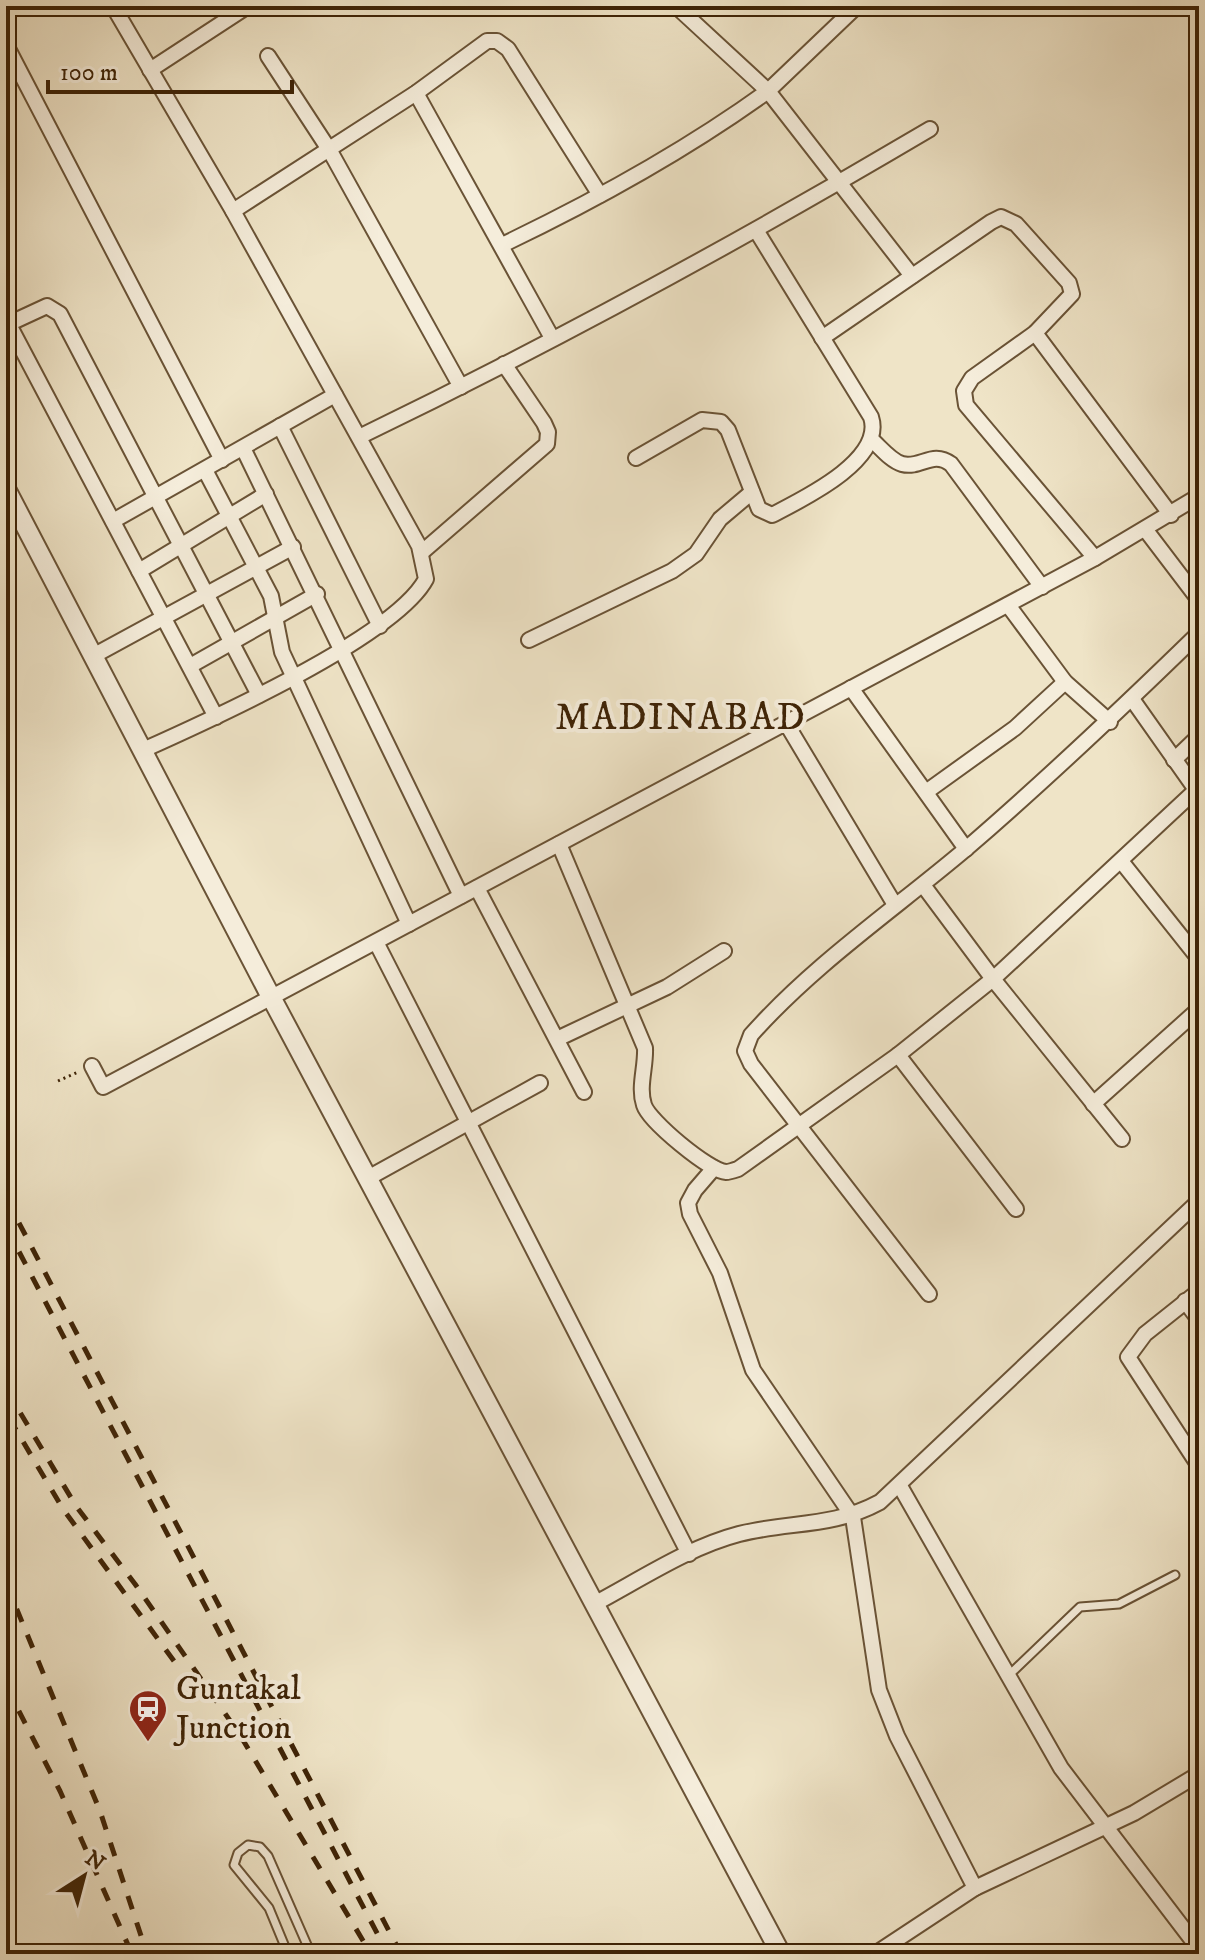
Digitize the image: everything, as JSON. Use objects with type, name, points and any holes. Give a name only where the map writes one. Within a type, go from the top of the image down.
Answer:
[{"type":"street","points":[[113,6],[233,211],[359,437],[421,553],[426,579],[417,596],[380,626],[259,695],[143,750]]},
{"type":"street","points":[[150,70],[248,6]]},
{"type":"street","points":[[676,6],[768,91],[912,276]]},
{"type":"street","points":[[502,245],[709,134],[768,91],[857,6]]},
{"type":"street","points":[[233,211],[330,151],[487,41],[497,41],[508,49],[600,195]]},
{"type":"street","points":[[6,45],[222,460]]},
{"type":"street","points":[[268,56],[330,151],[461,387]]},
{"type":"street","points":[[416,93],[552,338]]},
{"type":"street","points":[[359,437],[461,387],[756,230],[930,129]]},
{"type":"street","points":[[822,338],[991,222],[1001,217],[1016,224],[1069,283],[1072,294],[1035,333],[972,378],[964,391],[966,405],[1095,558]]},
{"type":"street","points":[[636,458],[702,420],[713,419],[728,430],[759,509],[772,515],[836,478],[872,440],[875,430],[871,417],[756,230]]},
{"type":"street","points":[[216,717],[7,323],[47,306],[55,307],[259,695]]},
{"type":"street","points":[[1035,333],[1171,515]]},
{"type":"street","points":[[421,553],[547,444],[548,432],[544,423],[504,364]]},
{"type":"street","points":[[113,521],[335,395]]},
{"type":"street","points":[[280,426],[380,626]]},
{"type":"street","points":[[872,440],[898,463],[907,465],[933,457],[943,458],[951,464],[1042,587]]},
{"type":"street","points":[[243,448],[317,594],[340,648],[461,896]]},
{"type":"street","points":[[205,470],[258,567],[277,617],[282,652],[292,676],[409,924]]},
{"type":"street","points":[[6,489],[271,997],[781,1954]]},
{"type":"street","points":[[529,640],[672,571],[696,554],[720,519],[752,492]]},
{"type":"street","points":[[139,571],[266,494]]},
{"type":"street","points":[[92,1066],[103,1087],[1042,587],[1199,496]]},
{"type":"street","points":[[1145,529],[1199,600]]},
{"type":"street","points":[[93,656],[293,547]]},
{"type":"street","points":[[190,666],[317,594]]},
{"type":"street","points":[[1008,605],[1065,682],[1110,722]]},
{"type":"street","points":[[929,1294],[751,1064],[745,1051],[751,1035],[895,905],[966,849],[1110,722],[1199,633]]},
{"type":"street","points":[[926,792],[1015,728],[1065,682]]},
{"type":"street","points":[[851,688],[966,849]]},
{"type":"street","points":[[559,844],[645,1048],[646,1067],[640,1092],[645,1109],[660,1127],[714,1168],[727,1172],[738,1169],[799,1129],[993,979],[1198,792],[1132,699]]},
{"type":"street","points":[[786,723],[895,905]]},
{"type":"street","points":[[1174,760],[1199,736]]},
{"type":"street","points":[[1121,861],[1199,959]]},
{"type":"street","points":[[923,885],[993,979],[1122,1139]]},
{"type":"street","points":[[477,888],[584,1092]]},
{"type":"street","points":[[376,942],[689,1554]]},
{"type":"street","points":[[557,1039],[627,1007],[724,951]]},
{"type":"street","points":[[1093,1104],[1199,1009]]},
{"type":"street","points":[[898,1055],[1016,1209]]},
{"type":"street","points":[[368,1178],[540,1083]]},
{"type":"street","points":[[714,1168],[688,1203],[690,1214],[720,1273],[741,1343],[770,1399],[807,1445],[853,1517],[879,1690],[897,1736],[975,1888]]},
{"type":"street","points":[[596,1603],[689,1554],[735,1535],[780,1525],[818,1524],[853,1517],[900,1486],[1199,1201]]},
{"type":"street","points":[[1199,1291],[1145,1334],[1128,1357],[1199,1466]]},
{"type":"street","points":[[1185,1301],[1199,1320]]},
{"type":"street","points":[[900,1486],[1061,1768],[1199,1949]]},
{"type":"street","points":[[875,1954],[975,1888],[1134,1813],[1199,1774]]},
{"type":"lane","points":[[1009,1675],[1080,1607],[1119,1604],[1175,1575]]},
{"type":"lane","points":[[288,1954],[269,1908],[234,1865],[238,1853],[248,1845],[260,1847],[268,1856],[311,1954]]},
{"type":"path","points":[[58,1081],[92,1066]]},
{"type":"railway","points":[[6,1198],[401,1954]]},
{"type":"railway","points":[[6,1227],[388,1954]]},
{"type":"railway","points":[[6,1389],[76,1506],[135,1584],[240,1735],[371,1954]]},
{"type":"railway","points":[[9,1418],[63,1509],[182,1672]]},
{"type":"railway","points":[[6,1583],[100,1811],[147,1954]]},
{"type":"railway","points":[[6,1686],[60,1791],[132,1954]]},
{"type":"place","name":"Guntakal Junction","points":[[148,1743]]},
{"type":"district","name":"MADINABAD","points":[[681,718]]}]
